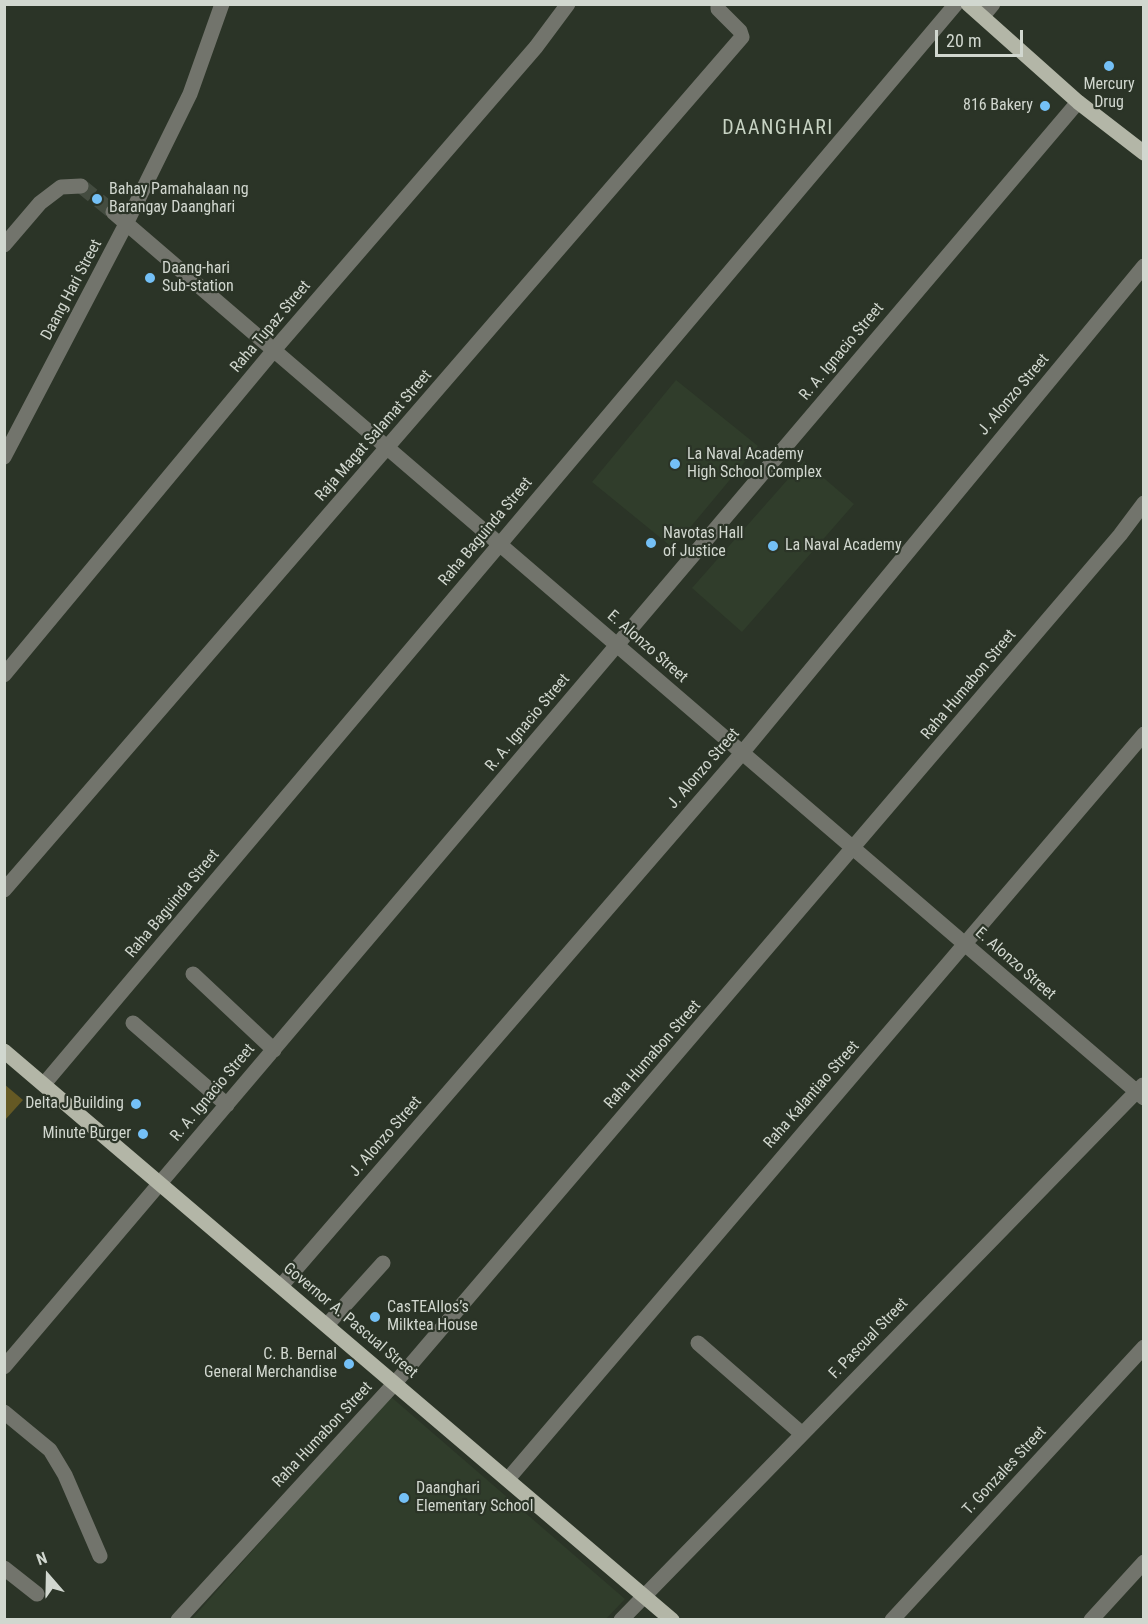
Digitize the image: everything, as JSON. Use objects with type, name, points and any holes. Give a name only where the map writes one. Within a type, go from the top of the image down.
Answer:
[{"type":"main road","points":[[968,4],[988,10],[1078,102],[1143,152]]},
{"type":"main road","name":"Governor A. Pascual Street","points":[[4,1051],[672,1620]]},
{"type":"street","name":"Daang Hari Street","points":[[4,457],[126,224],[190,94],[222,4]]},
{"type":"street","name":"Raha Tupaz Street","points":[[4,675],[274,350],[536,47],[567,4]]},
{"type":"street","name":"Raja Magat Salamat Street","points":[[4,890],[742,37],[740,31],[718,9],[718,4]]},
{"type":"street","name":"Raha Baguinda Street","points":[[44,1084],[956,4]]},
{"type":"street","name":"R. A. Ignacio Street","points":[[4,1367],[1078,102]]},
{"type":"street","points":[[4,245],[40,203],[61,188],[81,186]]},
{"type":"street","name":"E. Alonzo Street","points":[[113,212],[964,944],[1141,1092]]},
{"type":"street","name":"J. Alonzo Street","points":[[281,1286],[742,753],[1143,266]]},
{"type":"street","name":"Raha Humabon Street","points":[[178,1620],[395,1383],[854,848],[1120,535],[1143,503]]},
{"type":"street","name":"Raha Kalantiao Street","points":[[508,1479],[1143,734]]},
{"type":"street","points":[[193,974],[274,1050]]},
{"type":"street","points":[[133,1023],[227,1105]]},
{"type":"street","name":"F. Pascual Street","points":[[621,1620],[801,1434],[1141,1092]]},
{"type":"street","points":[[327,1325],[384,1263]]},
{"type":"street","points":[[698,1343],[801,1434]]},
{"type":"street","name":"T. Gonzales Street","points":[[892,1620],[1143,1347]]},
{"type":"street","points":[[4,1412],[50,1450],[65,1476],[100,1556]]},
{"type":"street","points":[[1091,1620],[1143,1562]]},
{"type":"street","points":[[4,1568],[37,1594]]},
{"type":"shaded area","name":"La Naval Academy High School Complex","points":[[676,380],[758,446],[673,548],[592,482]]},
{"type":"shaded area","name":"La Naval Academy","points":[[804,461],[854,504],[742,632],[692,588]]},
{"type":"shaded area","points":[[4,1084],[23,1100],[5,1120],[4,1120]]},
{"type":"shaded area","name":"Daanghari Elementary School","points":[[390,1396],[625,1599],[605,1620],[191,1620]]},
{"type":"tunnel","points":[[81,186],[113,212]]},
{"type":"place","name":"Mercury Drug","points":[[1109,66]]},
{"type":"place","name":"816 Bakery","points":[[1045,106]]},
{"type":"place","name":"Bahay Pamahalaan ng Barangay Daanghari","points":[[97,199]]},
{"type":"place","name":"Daang-hari Sub-station","points":[[150,278]]},
{"type":"place","name":"La Naval Academy High School Complex","points":[[675,464]]},
{"type":"place","name":"Navotas Hall of Justice","points":[[651,543]]},
{"type":"place","name":"La Naval Academy","points":[[773,546]]},
{"type":"place","name":"Delta J Building","points":[[136,1104]]},
{"type":"place","name":"Minute Burger","points":[[143,1134]]},
{"type":"place","name":"CasTEAllos’s Milktea House","points":[[375,1317]]},
{"type":"place","name":"C. B. Bernal General Merchandise","points":[[349,1364]]},
{"type":"place","name":"Daanghari Elementary School","points":[[404,1498]]},
{"type":"district","name":"DAANGHARI","points":[[778,129]]}]
